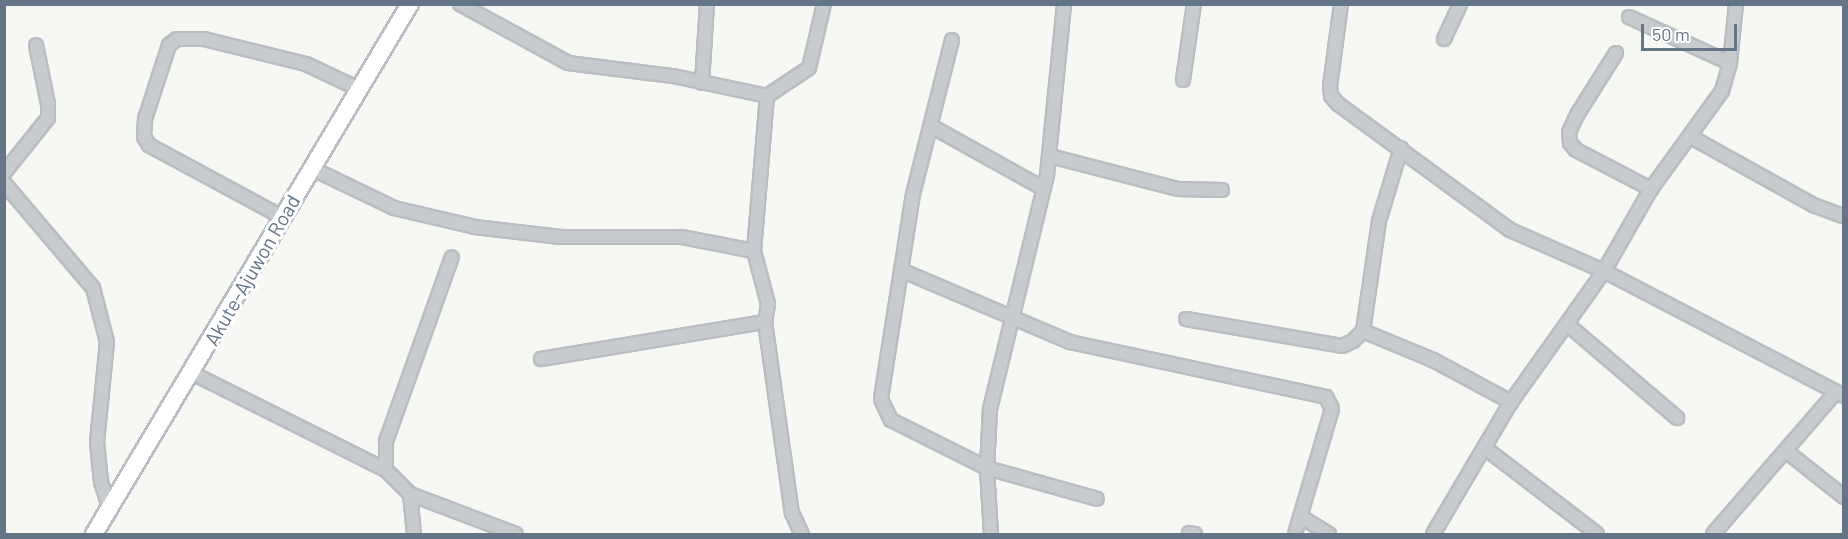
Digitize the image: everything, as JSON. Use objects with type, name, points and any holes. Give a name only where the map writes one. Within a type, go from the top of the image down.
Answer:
[{"type":"main road","name":"Akute-Ajuwon Road","points":[[94,534],[410,4]]},
{"type":"street","points":[[460,4],[568,63],[702,82],[767,96],[809,68],[824,4]]},
{"type":"street","points":[[702,82],[707,4]]},
{"type":"street","points":[[991,534],[987,468],[990,409],[1044,189],[1050,156],[1064,4]]},
{"type":"street","points":[[1341,4],[1331,96],[1401,148],[1452,191],[1510,230],[1604,271],[1839,395],[1713,534]]},
{"type":"street","points":[[1444,39],[1460,4]]},
{"type":"street","points":[[1433,534],[1511,402],[1604,271],[1651,189],[1691,137],[1722,91],[1730,63],[1736,4]]},
{"type":"street","points":[[1182,80],[1192,5]]},
{"type":"street","points":[[1629,17],[1730,63]]},
{"type":"street","points":[[282,217],[149,145],[144,137],[145,119],[169,45],[177,39],[204,39],[306,64],[359,89]]},
{"type":"street","points":[[952,40],[913,194],[881,399],[891,420],[987,468],[1097,499]]},
{"type":"street","points":[[4,173],[48,118],[36,45]]},
{"type":"street","points":[[1616,53],[1577,115],[1569,132],[1570,143],[1576,150],[1651,189]]},
{"type":"street","points":[[767,96],[754,251],[768,304],[765,322],[792,513],[802,534]]},
{"type":"street","points":[[931,126],[1044,189]]},
{"type":"street","points":[[1691,137],[1813,205],[1844,216]]},
{"type":"street","points":[[1186,319],[1342,346],[1363,331],[1379,221],[1401,148]]},
{"type":"street","points":[[1050,156],[1178,189],[1222,190]]},
{"type":"street","points":[[311,168],[394,208],[475,227],[560,237],[682,237],[754,251]]},
{"type":"street","points":[[4,183],[93,288],[107,342],[98,442],[101,482],[110,507]]},
{"type":"street","points":[[386,470],[386,441],[453,257]]},
{"type":"street","points":[[901,270],[1011,320],[1070,342],[1326,397],[1332,409],[1303,518],[1295,534]]},
{"type":"street","points":[[542,359],[765,322]]},
{"type":"street","points":[[1567,324],[1677,418]]},
{"type":"street","points":[[1363,331],[1433,360],[1511,402]]},
{"type":"street","points":[[192,373],[386,470],[410,494],[516,534]]},
{"type":"street","points":[[1485,448],[1597,534]]},
{"type":"street","points":[[1786,451],[1844,497]]},
{"type":"street","points":[[410,494],[414,534]]},
{"type":"street","points":[[1303,518],[1329,534]]}]
